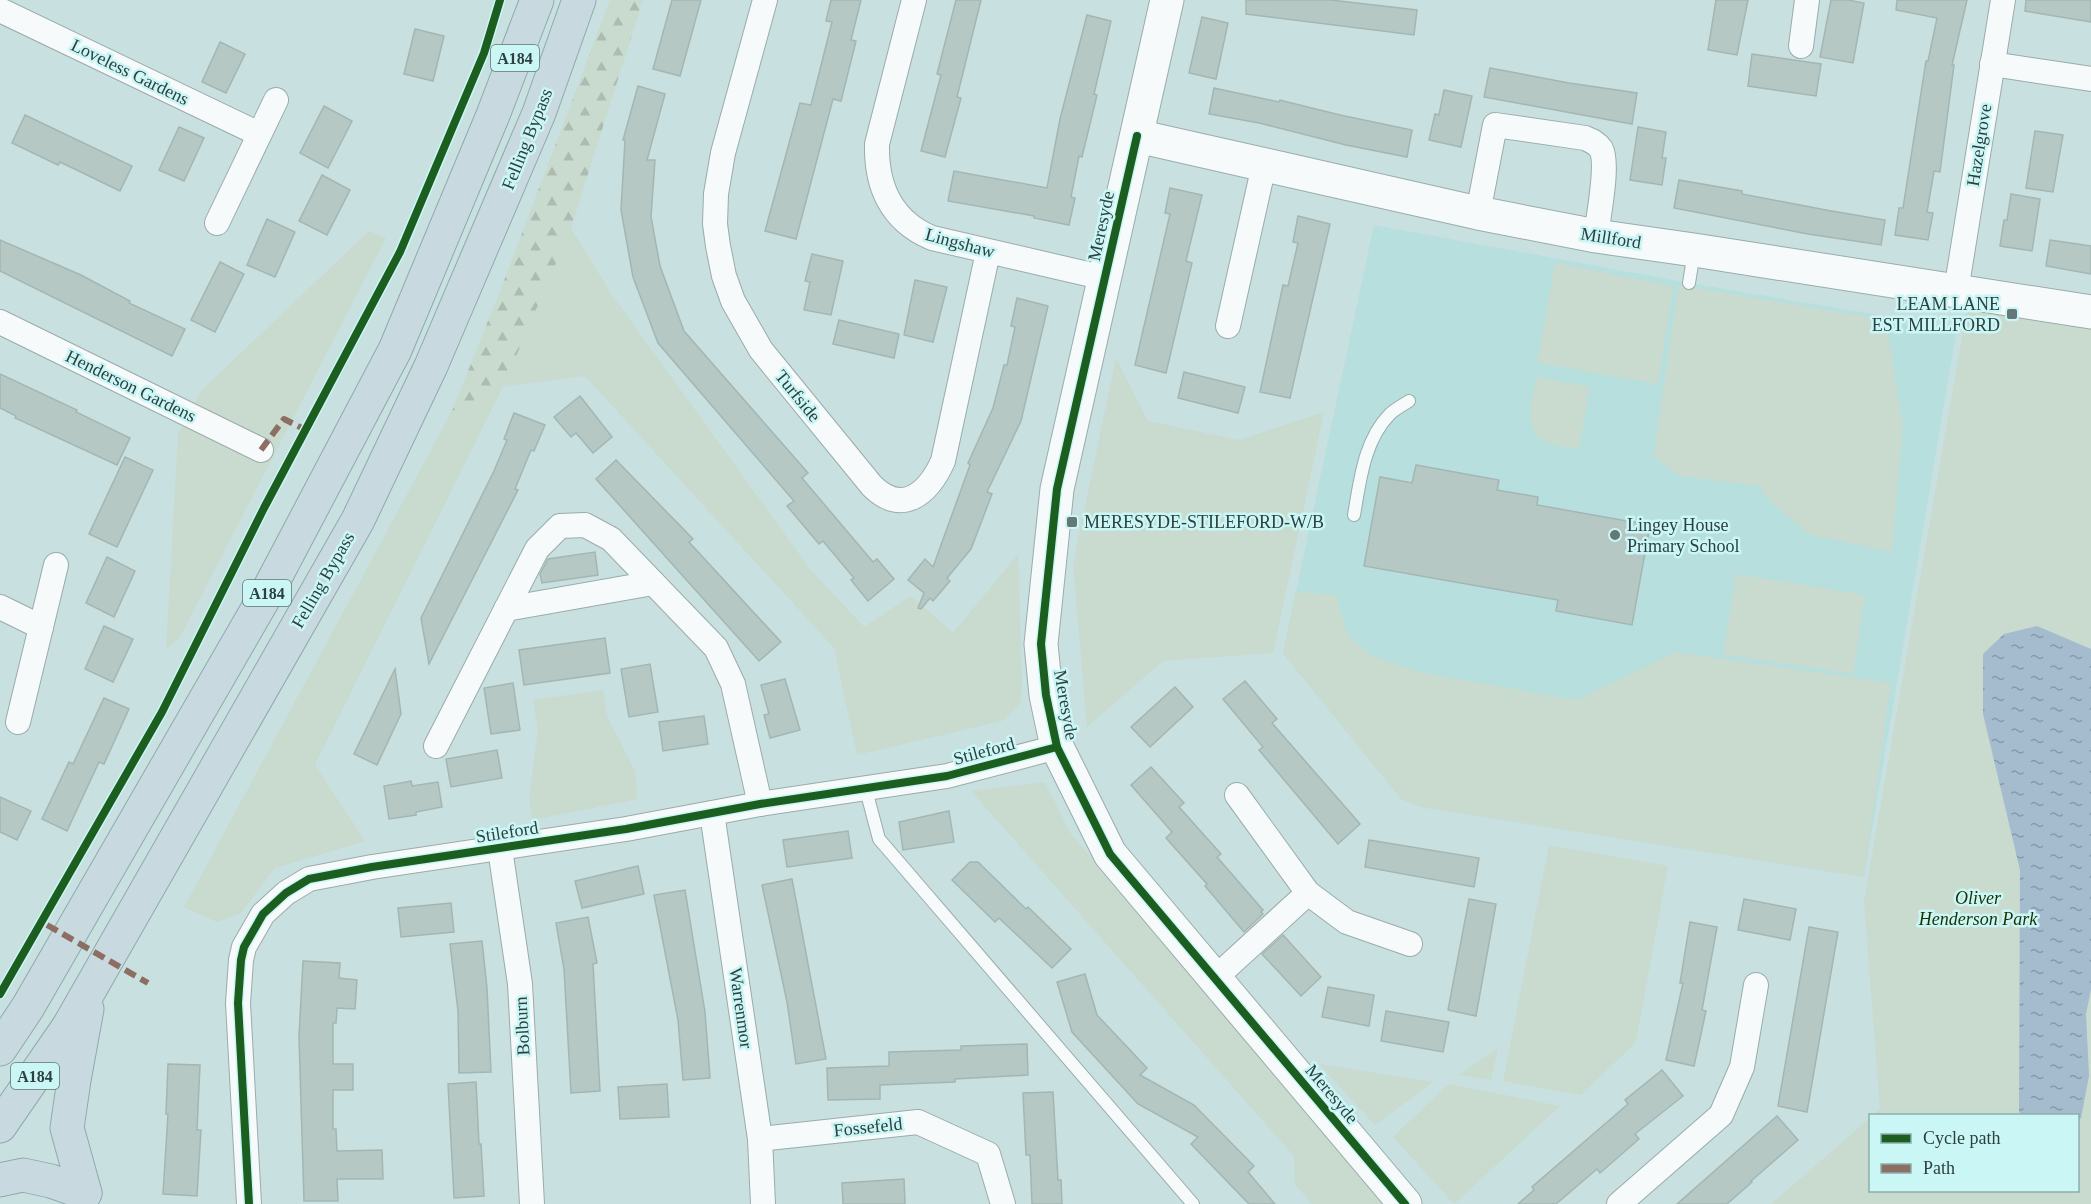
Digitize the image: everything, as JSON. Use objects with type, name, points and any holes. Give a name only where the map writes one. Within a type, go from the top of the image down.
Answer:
[{"type":"highway","points":[[493,115],[520,0]]},
{"type":"highway","name":"A184","points":[[0,1049],[28,1007],[268,591],[395,350],[493,115],[537,0]]},
{"type":"highway","name":"Felling Bypass","points":[[0,1126],[69,1026],[358,520],[431,366],[539,113],[579,0]]},
{"type":"highway","points":[[90,1199],[67,1128],[92,987]]},
{"type":"highway","points":[[0,1180],[23,1175],[51,1181],[90,1199]]},
{"type":"street","name":"Turfside","points":[[765,0],[723,153],[716,194],[715,224],[724,276],[733,301],[761,350],[872,486],[880,494],[891,499],[903,501],[927,488],[943,461],[988,252]]},
{"type":"street","name":"Lingshaw","points":[[915,0],[880,126],[877,162],[879,178],[892,206],[901,218],[919,233],[932,238],[1106,278]]},
{"type":"street","name":"Meresyde","points":[[1167,0],[1057,489],[1041,644],[1046,695],[1057,747],[1110,854],[1405,1204]]},
{"type":"street","points":[[1801,46],[1807,0]]},
{"type":"street","name":"Hazelgrove","points":[[1956,291],[2003,0]]},
{"type":"street","name":"Loveless Gardens","points":[[0,10],[259,134]]},
{"type":"street","points":[[1992,64],[2091,79]]},
{"type":"street","points":[[217,223],[276,100]]},
{"type":"street","points":[[1478,213],[1495,125],[1585,138],[1596,144],[1602,151],[1604,164],[1596,236]]},
{"type":"street","name":"Millford","points":[[1137,136],[1478,213],[1596,236],[2091,312]]},
{"type":"street","points":[[1228,326],[1264,165]]},
{"type":"street","name":"Henderson Gardens","points":[[0,322],[261,450]]},
{"type":"street","points":[[436,746],[537,549],[560,526],[585,525],[611,539],[716,648],[733,684],[760,804]]},
{"type":"street","points":[[18,722],[56,565]]},
{"type":"street","points":[[506,609],[652,583]]},
{"type":"street","points":[[0,607],[41,627]]},
{"type":"street","name":"Stileford","points":[[249,1204],[238,1003],[241,960],[244,947],[263,914],[286,893],[309,879],[760,804],[866,790],[946,776],[1057,747]]},
{"type":"street","points":[[1237,795],[1308,892],[1347,922],[1410,944]]},
{"type":"street","name":"Warrenmor","points":[[712,813],[760,1139],[763,1204]]},
{"type":"street","name":"Bolburn","points":[[500,849],[520,984],[532,1204]]},
{"type":"street","points":[[1215,978],[1308,892]]},
{"type":"street","points":[[1619,1204],[1721,1115],[1743,1067],[1756,985]]},
{"type":"street","name":"Fossefeld","points":[[760,1139],[918,1122],[988,1155],[1004,1204]]},
{"type":"lane","points":[[1689,283],[1694,250]]},
{"type":"lane","points":[[1354,515],[1360,479],[1372,440],[1390,415],[1409,401]]},
{"type":"lane","points":[[866,790],[879,839],[1193,1204]]},
{"type":"shaded area","name":"Lingey House Primary School","points":[[1374,225],[1689,283],[1957,328],[1864,877],[1421,807],[1401,799],[1283,653]]},
{"type":"green space","points":[[610,0],[643,0],[571,228],[503,387],[452,411],[502,286]]},
{"type":"green space","points":[[571,228],[612,295],[810,569],[864,627],[911,596],[953,633],[1018,554],[1021,703],[1002,721],[857,755],[834,648],[585,376],[503,387]]},
{"type":"green space","points":[[369,231],[386,238],[180,637],[166,650],[178,433],[202,390]]},
{"type":"green space","points":[[1555,263],[1673,286],[1658,384],[1537,363]]},
{"type":"green space","points":[[1679,285],[1886,320],[1903,427],[1892,552],[1810,535],[1772,503],[1759,486],[1680,476],[1653,456]]},
{"type":"green space","name":"Oliver Henderson Park","points":[[1967,308],[2091,327],[2091,1204],[1771,1204],[1869,1119],[1869,1192],[2079,1192],[2079,1114],[1874,1114],[1880,1109],[1864,901]]},
{"type":"green space","points":[[1116,358],[1148,421],[1239,440],[1324,412],[1273,653],[1163,661],[1087,727],[1073,564]]},
{"type":"green space","points":[[1536,377],[1590,387],[1579,449],[1546,442],[1533,430],[1530,413]]},
{"type":"green space","points":[[503,387],[315,765],[365,841],[275,868],[241,913],[217,922],[184,907],[452,411]]},
{"type":"green space","points":[[1736,574],[1865,595],[1853,674],[1723,654]]},
{"type":"green space","points":[[1296,592],[1336,595],[1347,634],[1371,656],[1424,673],[1577,700],[1675,652],[1891,683],[1864,877],[1421,807],[1401,799],[1283,653]]},
{"type":"green space","points":[[603,690],[607,716],[635,771],[638,799],[532,820],[529,799],[538,729],[533,700]]},
{"type":"green space","points":[[1045,782],[1071,834],[1383,1204],[1312,1204],[1295,1184],[1294,1156],[971,791]]},
{"type":"green space","points":[[1549,845],[1668,866],[1636,1042],[1581,1095],[1503,1081]]},
{"type":"green space","points":[[1498,1048],[1491,1080],[1459,1075]]},
{"type":"green space","points":[[1319,1064],[1433,1082],[1375,1125]]},
{"type":"green space","points":[[1449,1084],[1560,1106],[1454,1204],[1393,1137]]},
{"type":"water","points":[[2037,626],[2091,649],[2091,989],[2086,1014],[2089,1076],[2079,1120],[2079,1114],[2022,1114],[2019,1112],[2020,870],[1983,714],[1983,654],[2004,634]]},
{"type":"building","points":[[672,0],[701,0],[680,76],[653,69]]},
{"type":"building","points":[[831,0],[861,0],[851,40],[856,41],[841,101],[833,99],[796,239],[765,231],[800,103],[811,105],[832,22],[826,21]]},
{"type":"building","points":[[956,0],[981,0],[957,97],[961,98],[945,157],[921,151],[941,75],[937,74]]},
{"type":"building","points":[[1246,0],[1331,0],[1417,10],[1414,35],[1246,14]]},
{"type":"building","points":[[1716,0],[1748,0],[1737,55],[1708,50]]},
{"type":"building","points":[[1831,0],[1864,3],[1853,63],[1820,57]]},
{"type":"building","points":[[1897,0],[1967,0],[1952,65],[1954,65],[1940,172],[1934,171],[1927,212],[1933,213],[1928,240],[1895,235],[1899,208],[1903,208],[1926,61],[1928,61],[1937,18],[1896,10]]},
{"type":"building","points":[[2026,0],[2091,0],[2091,22],[2025,11]]},
{"type":"building","points":[[1087,15],[1111,21],[1094,94],[1097,95],[1082,157],[1079,156],[1071,197],[1075,198],[1069,225],[1034,218],[1034,216],[948,201],[954,171],[1047,188],[1060,119]]},
{"type":"building","points":[[1202,17],[1228,23],[1216,79],[1189,73]]},
{"type":"building","points":[[415,29],[444,36],[433,81],[404,74]]},
{"type":"building","points":[[220,42],[245,54],[226,93],[202,82]]},
{"type":"building","points":[[1752,54],[1821,64],[1816,96],[1748,86]]},
{"type":"building","points":[[1490,68],[1637,93],[1632,124],[1484,97]]},
{"type":"building","points":[[638,86],[665,94],[647,160],[655,160],[651,217],[660,266],[684,331],[808,473],[802,478],[873,562],[877,559],[894,579],[868,601],[851,580],[854,578],[823,541],[819,544],[787,506],[794,501],[658,343],[633,277],[621,210],[625,140],[623,140]]},
{"type":"building","points":[[1214,88],[1279,102],[1280,100],[1412,130],[1407,157],[1346,145],[1259,123],[1209,114]]},
{"type":"building","points":[[1444,90],[1472,96],[1461,147],[1429,140],[1435,114],[1439,115]]},
{"type":"building","points":[[324,106],[352,121],[328,168],[300,153]]},
{"type":"building","points":[[25,115],[132,166],[120,191],[60,162],[58,165],[12,143]]},
{"type":"building","points":[[179,127],[204,138],[184,181],[159,170]]},
{"type":"building","points":[[1638,127],[1666,132],[1662,158],[1666,158],[1662,185],[1630,180]]},
{"type":"building","points":[[2035,131],[2063,135],[2053,192],[2026,188]]},
{"type":"building","points":[[322,175],[350,190],[327,235],[299,221]]},
{"type":"building","points":[[1679,180],[1885,220],[1881,245],[1808,234],[1674,208]]},
{"type":"building","points":[[1170,188],[1202,195],[1186,261],[1192,263],[1166,373],[1135,365],[1170,214],[1165,213]]},
{"type":"building","points":[[2011,194],[2040,199],[2032,251],[2000,246]]},
{"type":"building","points":[[1298,216],[1330,224],[1290,398],[1260,392],[1283,285],[1288,286],[1298,243],[1293,242]]},
{"type":"building","points":[[267,219],[295,232],[275,277],[247,265]]},
{"type":"building","points":[[0,240],[81,275],[130,301],[129,303],[185,329],[172,356],[0,271]]},
{"type":"building","points":[[2050,240],[2091,246],[2091,274],[2046,266]]},
{"type":"building","points":[[812,254],[843,261],[831,315],[804,310],[810,282],[805,281]]},
{"type":"building","points":[[220,262],[244,274],[215,332],[191,320]]},
{"type":"building","points":[[915,280],[947,287],[933,342],[904,335]]},
{"type":"building","points":[[1017,298],[1048,306],[1021,421],[987,492],[992,494],[971,549],[947,578],[950,581],[933,601],[930,598],[921,609],[918,608],[924,593],[908,580],[925,559],[933,567],[970,465],[968,463],[993,408],[1004,365],[1007,365],[1015,327],[1011,326]]},
{"type":"building","points":[[839,320],[899,334],[894,358],[833,344]]},
{"type":"building","points":[[1184,372],[1245,387],[1238,413],[1178,398]]},
{"type":"building","points":[[0,374],[130,438],[117,465],[15,418],[16,416],[0,408]]},
{"type":"building","points":[[580,396],[612,437],[593,453],[576,433],[571,437],[554,417]]},
{"type":"building","points":[[514,413],[545,425],[534,451],[531,450],[515,489],[518,490],[429,664],[421,618],[494,471],[507,440],[504,439]]},
{"type":"building","points":[[125,457],[153,470],[117,547],[89,534]]},
{"type":"building","points":[[616,460],[693,539],[689,542],[781,642],[759,661],[596,479]]},
{"type":"building","points":[[1416,465],[1499,480],[1497,490],[1538,497],[1537,505],[1650,525],[1632,625],[1556,611],[1558,600],[1364,566],[1380,477],[1412,483]]},
{"type":"building","points":[[595,552],[598,575],[542,583],[540,574],[548,559]]},
{"type":"building","points":[[107,557],[135,571],[114,617],[86,603]]},
{"type":"building","points":[[104,626],[133,639],[113,682],[85,669]]},
{"type":"building","points":[[605,638],[610,673],[524,685],[519,650]]},
{"type":"building","points":[[650,664],[658,712],[629,717],[621,669]]},
{"type":"building","points":[[395,669],[401,714],[377,765],[354,754]]},
{"type":"building","points":[[785,679],[800,730],[770,738],[764,715],[769,714],[761,685]]},
{"type":"building","points":[[1245,681],[1277,719],[1272,723],[1360,824],[1338,844],[1259,750],[1263,747],[1223,699]]},
{"type":"building","points":[[513,683],[520,730],[491,734],[484,688]]},
{"type":"building","points":[[1175,687],[1193,707],[1150,747],[1131,727]]},
{"type":"building","points":[[104,698],[129,709],[104,764],[99,762],[67,831],[42,819],[69,762],[73,764]]},
{"type":"building","points":[[704,716],[708,744],[663,751],[659,722]]},
{"type":"building","points":[[497,750],[502,778],[451,787],[446,759]]},
{"type":"building","points":[[1151,767],[1184,803],[1179,807],[1221,854],[1217,857],[1263,910],[1261,912],[1263,914],[1244,932],[1205,886],[1207,884],[1166,838],[1172,832],[1131,785]]},
{"type":"building","points":[[411,781],[412,786],[438,782],[442,807],[416,812],[416,815],[389,819],[384,786]]},
{"type":"building","points":[[0,797],[31,811],[17,840],[0,832]]},
{"type":"building","points":[[949,811],[954,842],[903,850],[899,822]]},
{"type":"building","points":[[848,831],[852,858],[787,867],[783,840]]},
{"type":"building","points":[[1369,840],[1479,858],[1474,887],[1365,867]]},
{"type":"building","points":[[970,862],[978,862],[1071,949],[1052,968],[999,918],[995,922],[952,880]]},
{"type":"building","points":[[638,866],[644,894],[582,908],[575,881]]},
{"type":"building","points":[[792,879],[826,1059],[796,1064],[787,1002],[762,885]]},
{"type":"building","points":[[685,890],[705,1012],[710,1078],[683,1080],[678,1020],[654,895]]},
{"type":"building","points":[[1469,899],[1496,904],[1476,1016],[1448,1010]]},
{"type":"building","points":[[1744,899],[1796,909],[1790,940],[1738,930]]},
{"type":"building","points":[[451,903],[454,932],[401,937],[398,908]]},
{"type":"building","points":[[588,917],[597,963],[593,964],[600,1091],[571,1093],[564,969],[556,923]]},
{"type":"building","points":[[1690,922],[1717,927],[1702,1010],[1706,1011],[1694,1066],[1666,1060],[1683,983],[1680,983]]},
{"type":"building","points":[[1809,927],[1838,932],[1807,1112],[1778,1106]]},
{"type":"building","points":[[1283,935],[1321,977],[1301,996],[1262,954]]},
{"type":"building","points":[[482,941],[491,1072],[459,1073],[458,1011],[450,944]]},
{"type":"building","points":[[303,961],[340,963],[339,978],[357,980],[355,1009],[337,1008],[336,1023],[333,1023],[333,1064],[353,1064],[353,1090],[333,1090],[333,1129],[336,1129],[337,1151],[382,1150],[383,1179],[337,1179],[338,1201],[304,1201],[299,1037]]},
{"type":"building","points":[[1085,974],[1097,1015],[1147,1068],[1140,1075],[1194,1105],[1254,1166],[1248,1172],[1275,1204],[1249,1204],[1191,1144],[1198,1137],[1138,1104],[1072,1032],[1057,982]]},
{"type":"building","points":[[1328,987],[1374,995],[1369,1026],[1322,1017]]},
{"type":"building","points":[[1386,1011],[1449,1022],[1443,1052],[1381,1041]]},
{"type":"building","points":[[1027,1044],[1028,1075],[955,1079],[955,1082],[880,1085],[880,1099],[828,1100],[827,1068],[889,1066],[889,1052],[961,1050],[961,1046]]},
{"type":"building","points":[[168,1064],[200,1065],[197,1130],[201,1130],[197,1196],[163,1194],[168,1114],[166,1114]]},
{"type":"building","points":[[1662,1070],[1683,1096],[1635,1134],[1639,1139],[1600,1173],[1597,1169],[1556,1204],[1518,1204],[1534,1190],[1532,1187],[1628,1104],[1625,1100]]},
{"type":"building","points":[[476,1082],[484,1196],[454,1198],[448,1084]]},
{"type":"building","points":[[667,1084],[669,1117],[620,1119],[618,1087]]},
{"type":"building","points":[[1053,1092],[1058,1180],[1061,1180],[1062,1204],[1032,1204],[1030,1155],[1026,1155],[1023,1093]]},
{"type":"building","points":[[1777,1116],[1798,1140],[1727,1204],[1677,1204]]},
{"type":"building","points":[[904,1179],[905,1204],[843,1204],[842,1183]]},
{"type":"marked path","points":[[261,450],[284,419],[306,430]]},
{"type":"marked path","points":[[47,925],[148,983]]},
{"type":"cycle path","points":[[0,994],[162,712],[264,508],[400,252],[484,53],[500,0]]},
{"type":"cycle path","points":[[1137,136],[1057,489],[1041,644],[1046,695],[1057,747],[1110,854],[1405,1204]]},
{"type":"cycle path","points":[[249,1204],[238,1003],[241,960],[244,947],[263,914],[286,893],[309,879],[372,867],[626,829],[760,804],[947,776],[1057,747]]},
{"type":"place","name":"LEAM LANE EST MILLFORD","points":[[2012,314]]},
{"type":"place","name":"MERESYDE-STILEFORD-W/B","points":[[1072,522]]},
{"type":"place","name":"Lingey House Primary School","points":[[1615,535]]}]
